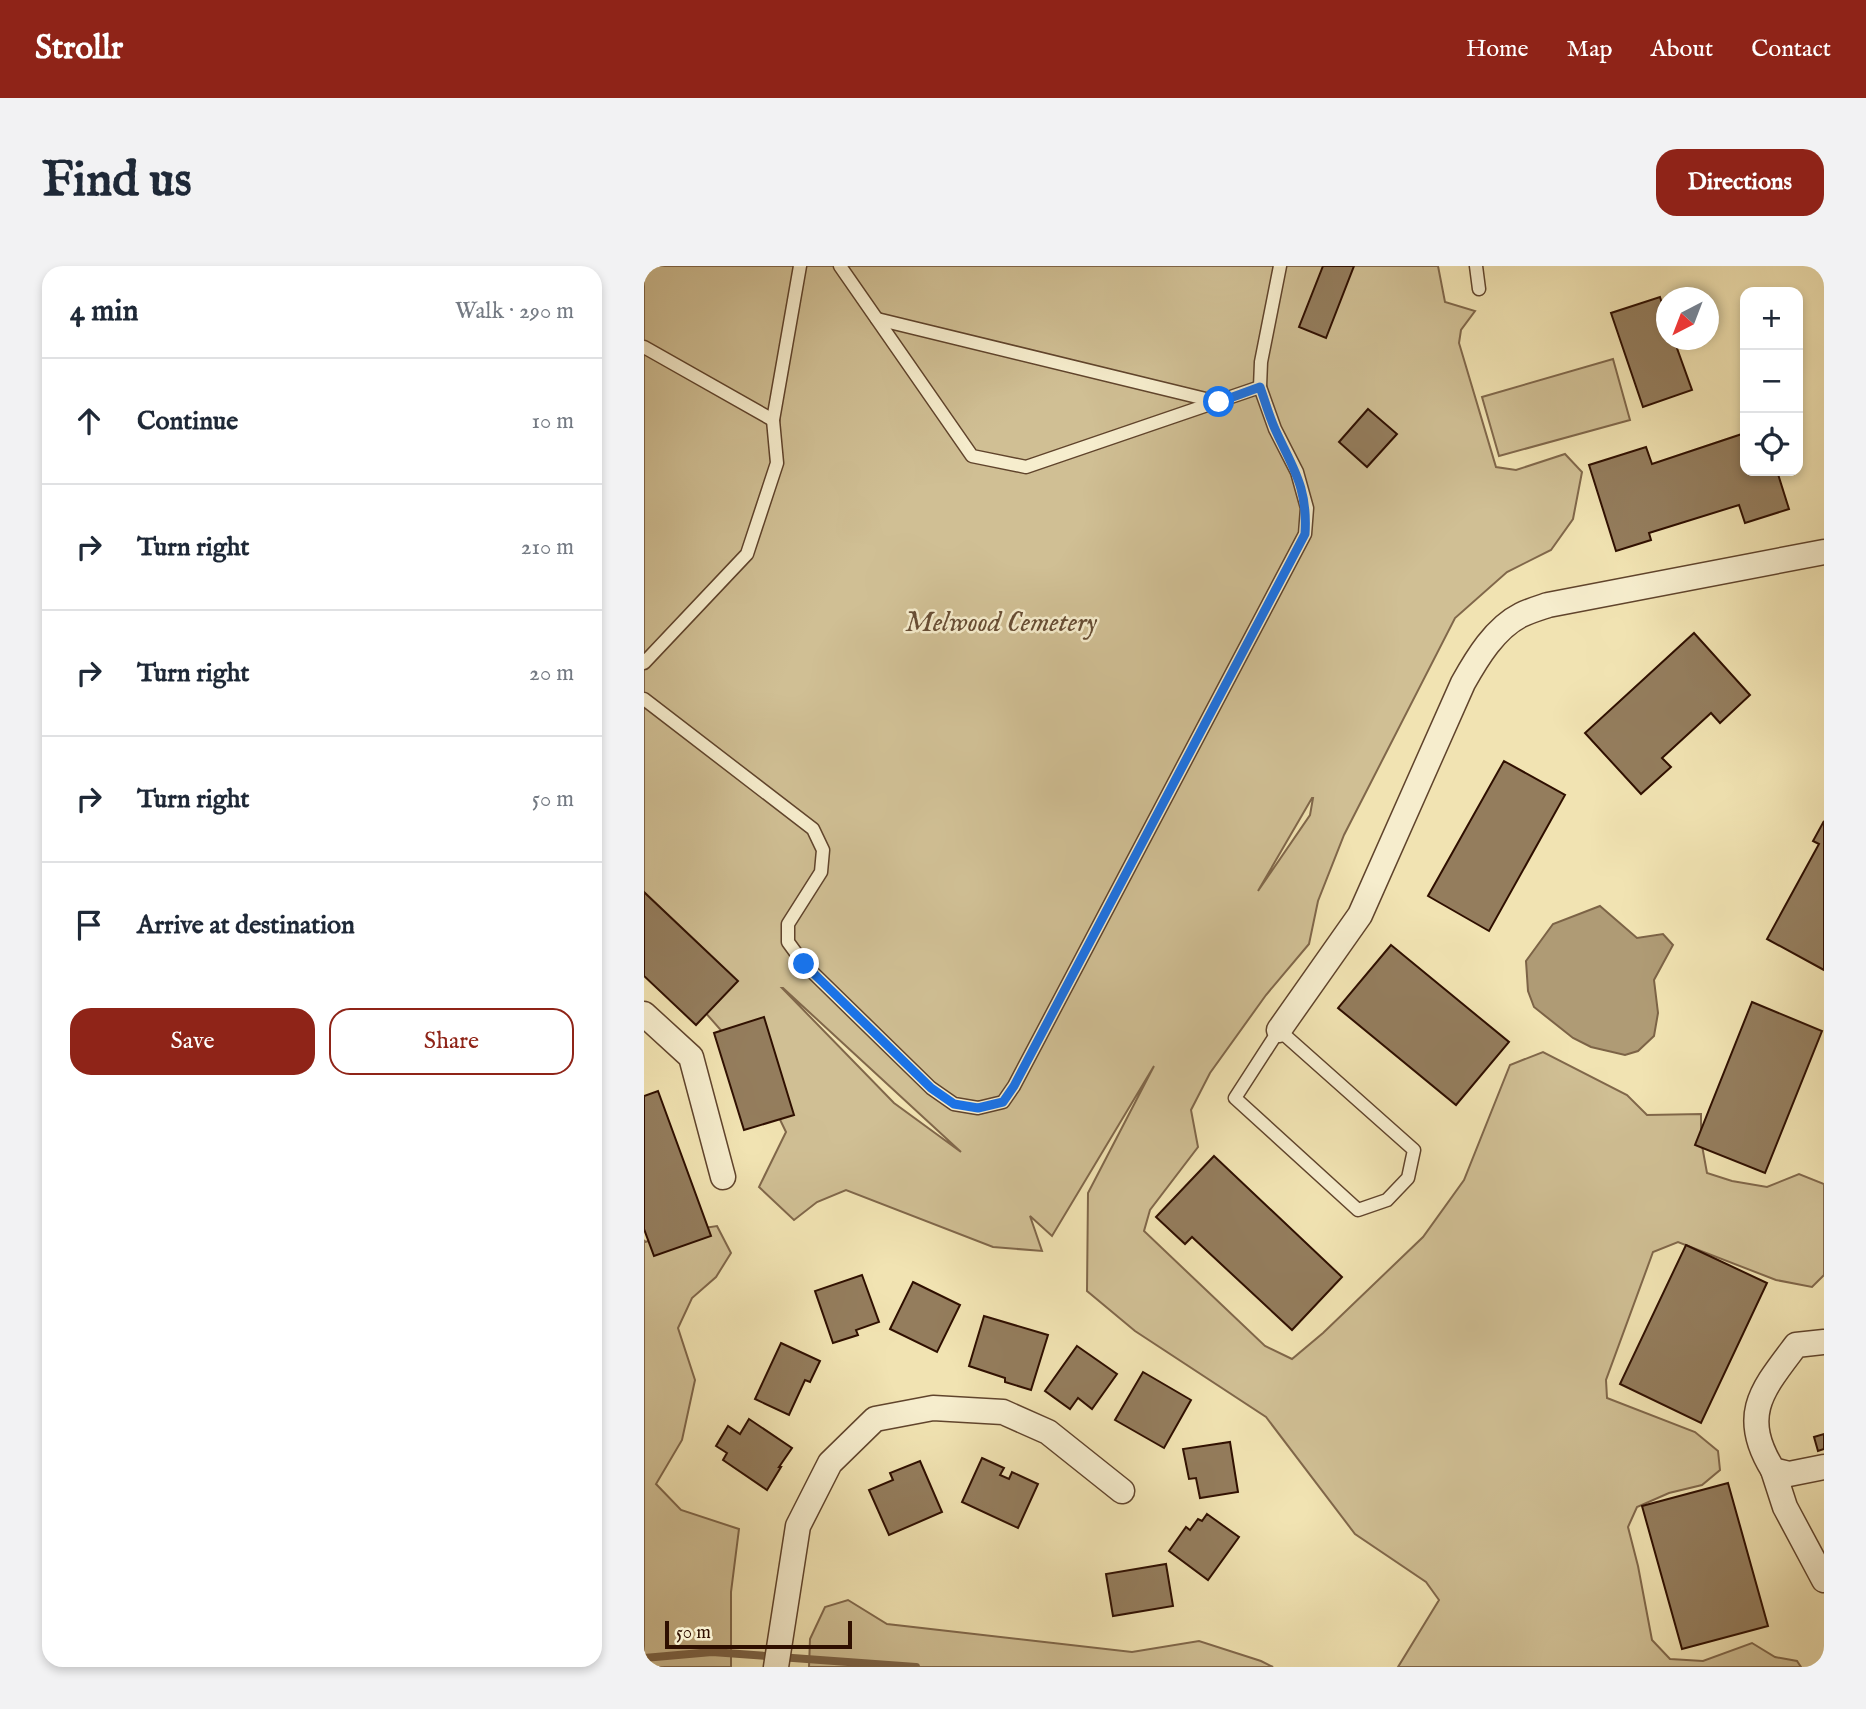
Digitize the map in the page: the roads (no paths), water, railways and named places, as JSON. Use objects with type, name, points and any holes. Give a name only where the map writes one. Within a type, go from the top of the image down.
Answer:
[{"type":"street","points":[[1279,1030],[1360,915],[1463,682],[1479,654],[1501,631],[1520,615],[1548,605],[1824,552]]},
{"type":"street","points":[[644,1014],[691,1057],[723,1177]]},
{"type":"street","points":[[1824,1342],[1796,1345],[1766,1384],[1756,1415],[1759,1448],[1773,1470],[1786,1507],[1824,1580]]},
{"type":"street","points":[[776,1667],[798,1526],[830,1462],[875,1419],[933,1408],[1003,1412],[1048,1432],[1122,1491]]},
{"type":"street","points":[[1773,1470],[1789,1474],[1824,1468]]},
{"type":"lane","points":[[644,663],[747,554],[777,463],[773,420],[800,266]]},
{"type":"lane","points":[[840,266],[972,456],[1026,467],[1260,387]]},
{"type":"lane","points":[[644,699],[813,829],[824,850],[821,872],[788,924],[788,942],[804,964],[931,1088],[954,1104],[978,1108],[1003,1102],[1014,1086],[1305,534],[1307,509],[1297,472],[1275,429],[1260,387],[1261,362],[1280,266]]},
{"type":"lane","points":[[1476,266],[1479,289]]},
{"type":"lane","points":[[877,319],[1219,402]]},
{"type":"lane","points":[[644,347],[773,420]]},
{"type":"lane","points":[[1279,1030],[1414,1150],[1408,1178],[1387,1200],[1358,1210],[1234,1098],[1279,1030]]},
{"type":"waterway","points":[[644,1658],[712,1652],[916,1667]]},
{"type":"park label","name":"Melwood Cemetery","points":[[1001,623]]}]
